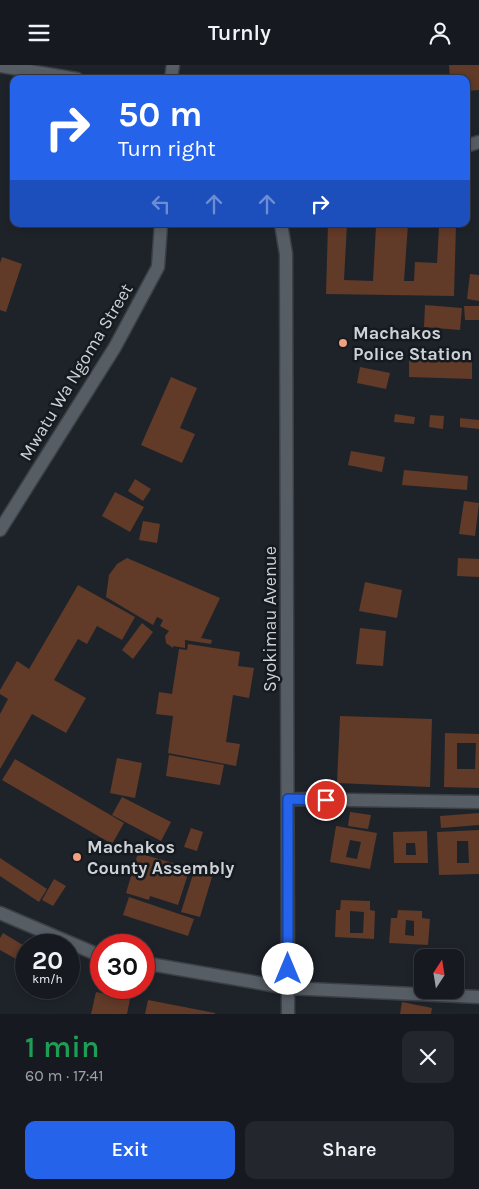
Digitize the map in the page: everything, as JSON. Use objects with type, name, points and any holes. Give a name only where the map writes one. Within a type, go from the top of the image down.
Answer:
[{"type":"street","points":[[0,66],[53,75]]},
{"type":"street","name":"Mwatu Wa Ngoma Street","points":[[0,530],[115,347],[158,267],[160,227]]},
{"type":"street","name":"Syokimau Avenue","points":[[282,227],[286,254],[288,1014]]},
{"type":"street","points":[[288,799],[479,803]]},
{"type":"street","points":[[0,913],[90,951]]},
{"type":"street","points":[[155,965],[288,988],[479,997]]},
{"type":"building","points":[[449,65],[479,65],[479,90],[470,91],[470,75],[450,75]]},
{"type":"building","points":[[328,227],[347,227],[344,280],[373,281],[376,227],[408,227],[404,281],[414,281],[415,262],[437,263],[439,227],[456,227],[454,296],[326,294]]},
{"type":"building","points":[[2,257],[22,264],[6,312],[0,310],[0,263]]},
{"type":"building","points":[[470,274],[479,275],[479,301],[467,299]]},
{"type":"building","points":[[425,305],[462,308],[460,330],[424,327]]},
{"type":"building","points":[[464,306],[479,306],[479,320],[465,320]]},
{"type":"building","points":[[409,360],[472,362],[472,379],[409,377]]},
{"type":"building","points":[[360,367],[390,373],[386,389],[357,383]]},
{"type":"building","points":[[171,377],[197,388],[180,428],[195,434],[182,463],[141,445]]},
{"type":"building","points":[[395,414],[415,417],[414,424],[394,422]]},
{"type":"building","points":[[430,415],[444,416],[443,429],[429,427]]},
{"type":"building","points":[[460,418],[479,420],[479,429],[460,427]]},
{"type":"building","points":[[351,451],[385,457],[382,472],[348,465]]},
{"type":"building","points":[[404,470],[468,476],[467,490],[402,485]]},
{"type":"building","points":[[135,479],[151,489],[143,501],[128,491]]},
{"type":"building","points":[[115,492],[144,507],[130,532],[102,516]]},
{"type":"building","points":[[464,501],[479,503],[475,536],[459,534]]},
{"type":"building","points":[[143,521],[160,524],[157,543],[139,540]]},
{"type":"building","points":[[127,558],[220,598],[201,638],[212,640],[211,644],[185,640],[185,648],[173,646],[173,648],[166,643],[165,636],[169,631],[160,626],[163,620],[157,617],[153,625],[106,597],[109,575],[117,564]]},
{"type":"building","points":[[458,558],[479,559],[479,577],[457,576]]},
{"type":"building","points":[[365,582],[402,590],[397,618],[359,611]]},
{"type":"building","points":[[78,585],[135,617],[122,640],[97,626],[87,644],[78,639],[54,680],[86,698],[66,733],[32,714],[0,769],[0,714],[8,699],[0,694],[0,690],[17,661],[29,669]]},
{"type":"building","points":[[142,623],[153,632],[133,659],[122,650]]},
{"type":"building","points":[[360,628],[386,631],[383,666],[356,664]]},
{"type":"building","points":[[188,644],[240,652],[238,666],[254,668],[249,698],[233,695],[226,742],[240,744],[236,766],[168,753],[173,716],[156,714],[159,692],[172,694],[179,649],[187,650]]},
{"type":"building","points":[[340,716],[432,719],[430,787],[337,783]]},
{"type":"building","points":[[445,733],[479,734],[479,788],[444,787]],"holes":[[[457,743],[476,743],[475,769],[457,769]]]},
{"type":"building","points":[[169,755],[224,765],[220,785],[166,776]]},
{"type":"building","points":[[117,758],[142,763],[135,798],[110,793]]},
{"type":"building","points":[[15,759],[124,823],[112,844],[2,780]]},
{"type":"building","points":[[122,797],[171,822],[161,841],[112,815]]},
{"type":"building","points":[[350,812],[371,815],[368,829],[348,826]]},
{"type":"building","points":[[479,813],[479,825],[441,828],[440,816]]},
{"type":"building","points":[[336,826],[377,833],[370,869],[330,862]],"holes":[[[350,840],[361,842],[357,859],[346,857]]]},
{"type":"building","points":[[191,828],[203,832],[197,851],[184,847]]},
{"type":"building","points":[[479,830],[479,874],[439,875],[437,832]],"holes":[[[457,841],[468,841],[469,863],[457,863]]]},
{"type":"building","points":[[427,831],[428,863],[394,863],[393,832]],"holes":[[[406,843],[415,843],[416,855],[406,855]]]},
{"type":"building","points":[[138,853],[190,868],[178,905],[150,896],[149,900],[126,893]]},
{"type":"building","points":[[0,858],[47,889],[39,902],[0,876]]},
{"type":"building","points":[[194,871],[212,877],[200,917],[181,912]]},
{"type":"building","points":[[54,879],[66,886],[53,906],[42,900]]},
{"type":"building","points":[[129,897],[194,919],[188,936],[123,915]]},
{"type":"building","points":[[341,900],[370,901],[370,910],[375,911],[374,939],[335,937],[336,910],[340,910]],"holes":[[[350,911],[364,912],[363,933],[350,933]]]},
{"type":"building","points":[[398,910],[422,911],[422,918],[430,919],[428,945],[389,943],[391,918],[397,918]],"holes":[[[406,920],[414,921],[414,936],[405,935]]]},
{"type":"building","points":[[3,933],[15,940],[15,958],[0,950],[0,938]]},
{"type":"building","points":[[94,999],[130,999],[127,1014],[91,1014]]},
{"type":"building","points":[[148,1000],[215,1013],[215,1014],[145,1014]]},
{"type":"building","points":[[402,1002],[432,1008],[431,1014],[400,1014]]},
{"type":"place","name":"Machakos Police Station","points":[[343,343]]},
{"type":"place","name":"Machakos County Assembly","points":[[77,857]]},
{"type":"route","points":[[288,969],[288,799],[326,800]]}]
